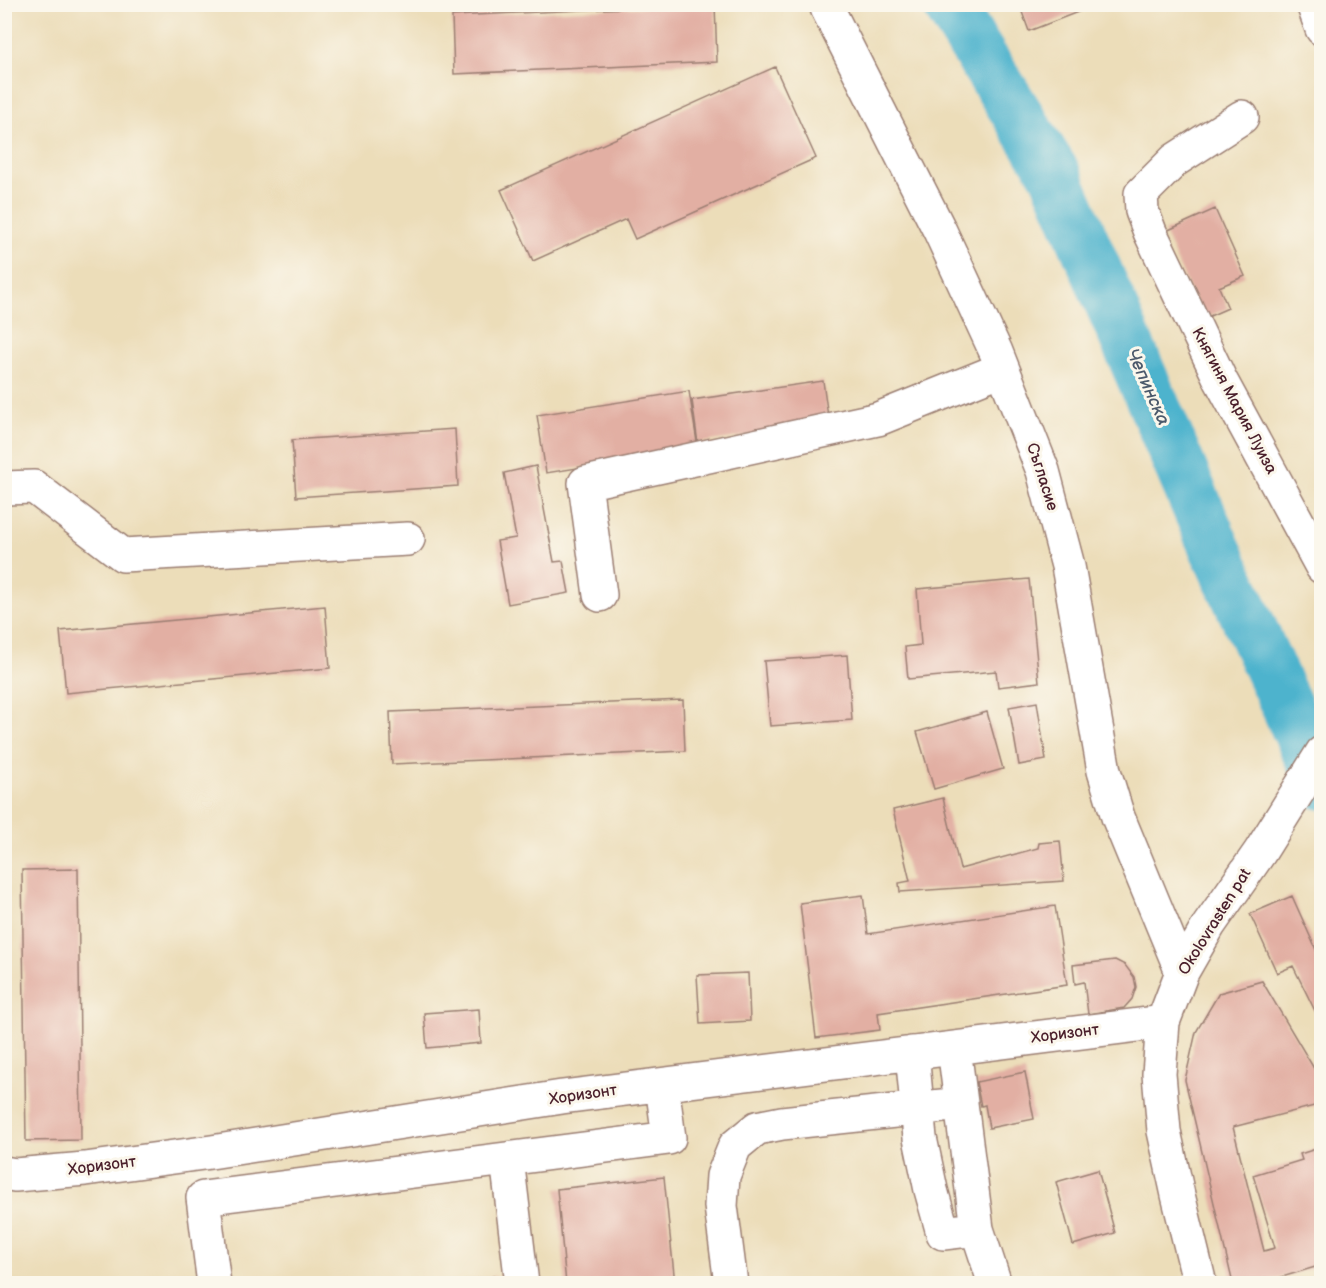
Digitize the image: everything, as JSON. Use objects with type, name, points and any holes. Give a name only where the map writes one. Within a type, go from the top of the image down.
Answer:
[{"type":"street","points":[[1313,4],[1322,29]]},
{"type":"street","name":"Съгласие","points":[[827,8],[940,231],[996,352],[1043,471],[1068,566],[1104,771],[1118,817],[1182,972]]},
{"type":"street","name":"Княгиня Мария Луиза","points":[[1242,117],[1175,159],[1141,194],[1142,211],[1149,232],[1221,381],[1322,567]]},
{"type":"street","points":[[600,595],[585,483],[878,419],[1002,369]]},
{"type":"street","points":[[4,488],[34,487],[123,555],[408,539]]},
{"type":"street","name":"Okolovrasten pat","points":[[1192,1275],[1164,1131],[1159,1074],[1162,1022],[1182,972],[1209,925],[1260,852],[1322,753]]},
{"type":"street","name":"Хоризонт","points":[[4,1173],[85,1169],[211,1152],[562,1097],[1162,1022]]},
{"type":"street","points":[[954,1048],[977,1229],[994,1284]]},
{"type":"street","points":[[912,1053],[920,1138],[943,1233],[977,1229]]},
{"type":"street","points":[[214,1284],[203,1198],[669,1138],[662,1085]]},
{"type":"street","points":[[731,1284],[722,1206],[723,1176],[735,1146],[757,1128],[782,1123],[961,1104]]},
{"type":"street","points":[[507,1159],[522,1284]]},
{"type":"building","points":[[715,4],[717,62],[454,74],[452,16]]},
{"type":"building","points":[[1019,4],[1096,4],[1096,5],[1029,31]]},
{"type":"building","points":[[775,67],[816,158],[635,239],[626,219],[533,261],[501,190]]},
{"type":"building","points":[[1215,209],[1245,276],[1219,287],[1228,308],[1203,319],[1164,232]]},
{"type":"building","points":[[823,381],[829,424],[698,443],[692,400]]},
{"type":"building","points":[[689,391],[698,449],[546,473],[537,415]]},
{"type":"building","points":[[455,429],[458,486],[296,497],[292,440]]},
{"type":"building","points":[[536,466],[554,562],[563,561],[569,593],[508,604],[497,541],[516,538],[504,473]]},
{"type":"building","points":[[1029,579],[1039,682],[998,687],[996,671],[908,679],[905,647],[921,645],[917,589]]},
{"type":"building","points":[[325,606],[330,668],[66,693],[60,631]]},
{"type":"building","points":[[847,655],[852,720],[770,726],[764,661]]},
{"type":"building","points":[[683,700],[685,751],[392,764],[390,712]]},
{"type":"building","points":[[1037,702],[1046,760],[1019,765],[1009,707]]},
{"type":"building","points":[[987,712],[1003,769],[934,789],[917,732]]},
{"type":"building","points":[[943,798],[960,869],[1038,848],[1039,843],[1060,841],[1064,881],[900,892],[899,883],[910,881],[893,810]]},
{"type":"building","points":[[78,869],[81,1140],[26,1141],[22,870]]},
{"type":"building","points":[[863,895],[868,934],[1055,906],[1067,985],[878,1013],[880,1030],[816,1038],[800,903]]},
{"type":"building","points":[[1292,896],[1322,963],[1322,1025],[1293,966],[1277,973],[1250,914]]},
{"type":"building","points":[[1115,960],[1125,965],[1134,977],[1136,987],[1132,999],[1124,1008],[1088,1014],[1084,982],[1075,984],[1073,965]]},
{"type":"building","points":[[748,973],[750,1021],[700,1024],[697,975]]},
{"type":"building","points":[[1262,981],[1322,1082],[1322,1104],[1233,1127],[1264,1251],[1275,1248],[1253,1175],[1302,1160],[1300,1154],[1322,1147],[1322,1265],[1272,1280],[1272,1284],[1233,1284],[1185,1080],[1196,1032],[1219,993]]},
{"type":"building","points":[[479,1009],[481,1043],[427,1048],[424,1013]]},
{"type":"building","points":[[1025,1072],[1034,1119],[989,1128],[985,1105],[981,1106],[976,1082]]},
{"type":"building","points":[[1098,1170],[1115,1233],[1073,1245],[1056,1182]]},
{"type":"building","points":[[664,1177],[675,1284],[566,1284],[557,1189]]},
{"type":"building","points":[[4,1242],[6,1242],[10,1284],[4,1284]]},
{"type":"building","points":[[495,1276],[496,1284],[458,1284],[458,1282]]},
{"type":"waterway","name":"Чепинска","points":[[948,4],[1055,174],[1215,548],[1322,784]]}]
